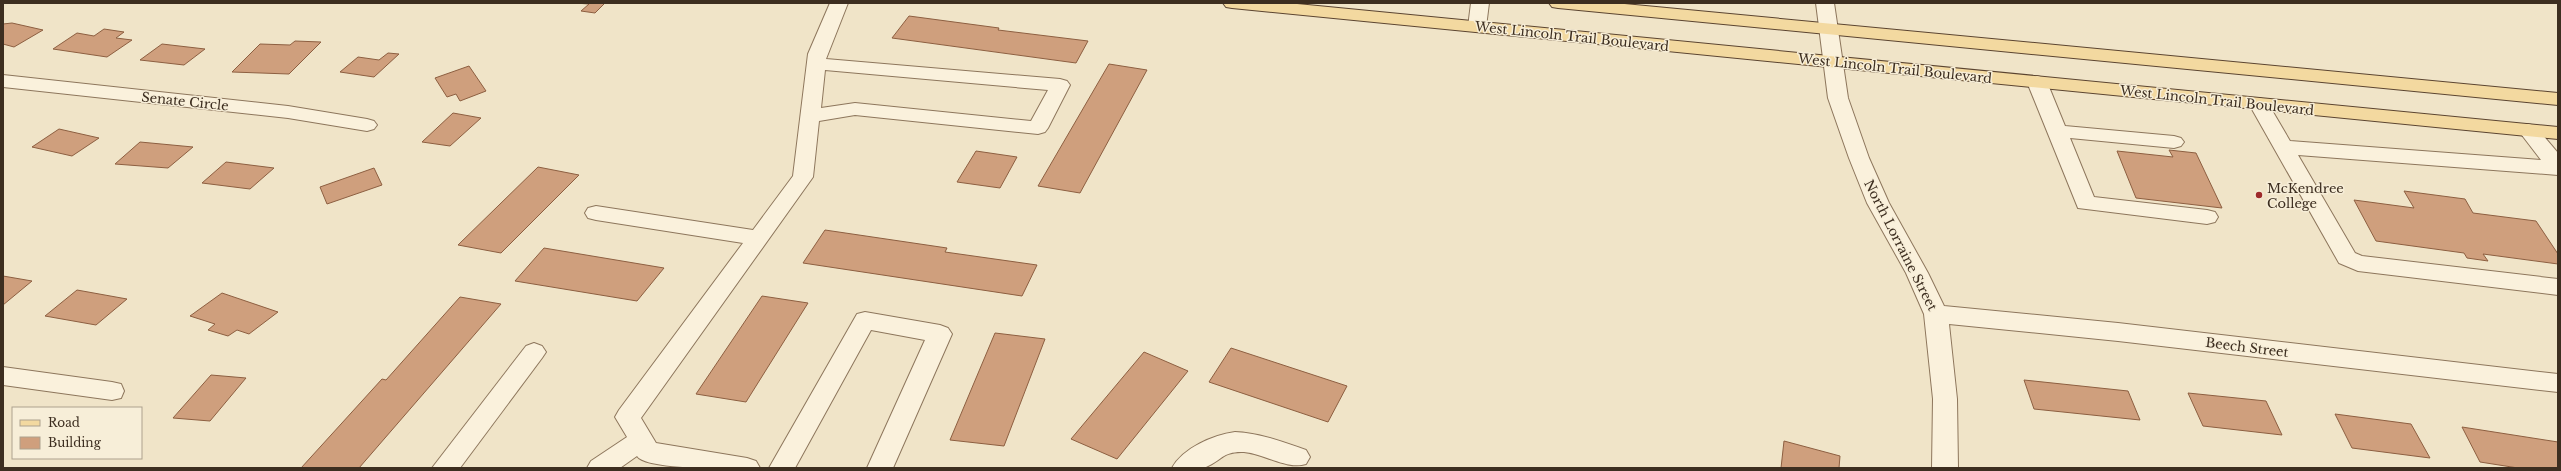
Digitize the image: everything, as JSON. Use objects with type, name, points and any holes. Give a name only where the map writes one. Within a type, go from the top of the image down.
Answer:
[{"type":"main road","name":"West Lincoln Trail Boulevard","points":[[1232,3],[2558,133]]},
{"type":"main road","points":[[1558,3],[2558,99]]},
{"type":"street","points":[[747,468],[648,452],[628,417],[803,177],[817,54],[839,3]]},
{"type":"street","points":[[1477,27],[1480,3]]},
{"type":"street","name":"North Lorraine Street","points":[[1825,3],[1830,28],[1838,98],[1859,158],[1878,203],[1917,273],[1936,314],[1945,399],[1945,468]]},
{"type":"street","points":[[810,116],[855,109],[1038,128],[1060,85],[816,64]]},
{"type":"street","name":"Senate Circle","points":[[3,81],[288,112],[367,125]]},
{"type":"street","points":[[2037,82],[2086,203],[2207,217]]},
{"type":"street","points":[[2258,104],[2347,258],[2358,263],[2558,287]]},
{"type":"street","points":[[2528,130],[2558,168]]},
{"type":"street","points":[[2057,131],[2174,142]]},
{"type":"street","points":[[2283,147],[2483,164],[2558,168]]},
{"type":"street","points":[[596,213],[758,238]]},
{"type":"street","name":"Beech Street","points":[[1936,314],[2118,332],[2558,383]]},
{"type":"street","points":[[782,468],[865,320],[940,334],[880,468]]},
{"type":"street","points":[[445,468],[534,352]]},
{"type":"street","points":[[3,376],[112,391]]},
{"type":"street","points":[[600,468],[641,441]]},
{"type":"street","points":[[1185,468],[1216,446],[1232,442],[1265,447],[1297,457]]},
{"type":"building","points":[[575,3],[605,3],[595,13],[581,11],[589,4]]},
{"type":"building","points":[[909,16],[999,28],[998,30],[1088,41],[1076,63],[892,38]]},
{"type":"building","points":[[12,23],[43,30],[14,47],[3,44],[3,24]]},
{"type":"building","points":[[104,29],[124,32],[116,38],[132,40],[107,57],[53,49],[77,33],[94,36]]},
{"type":"building","points":[[295,41],[321,42],[289,74],[232,72],[260,44],[290,45]]},
{"type":"building","points":[[162,44],[205,49],[184,65],[140,60]]},
{"type":"building","points":[[388,53],[399,54],[374,77],[340,72],[358,57],[379,60]]},
{"type":"building","points":[[1109,64],[1147,70],[1080,193],[1038,186]]},
{"type":"building","points":[[469,66],[486,91],[460,101],[456,94],[447,97],[435,78]]},
{"type":"building","points":[[453,113],[481,118],[450,146],[422,142]]},
{"type":"building","points":[[59,129],[99,138],[72,156],[32,147]]},
{"type":"building","points":[[140,142],[193,147],[168,168],[115,164]]},
{"type":"building","points":[[2169,150],[2196,153],[2222,208],[2136,198],[2117,151],[2173,157]]},
{"type":"building","points":[[976,151],[1017,157],[1000,188],[957,182]]},
{"type":"building","points":[[226,162],[274,168],[250,189],[202,183]]},
{"type":"building","points":[[538,167],[579,175],[501,253],[458,245]]},
{"type":"building","points":[[374,168],[382,185],[327,204],[320,187]]},
{"type":"building","points":[[2404,191],[2465,199],[2473,213],[2536,221],[2558,254],[2558,264],[2483,254],[2488,261],[2467,258],[2464,253],[2376,241],[2354,200],[2414,208]]},
{"type":"building","points":[[825,230],[947,248],[945,252],[1037,265],[1022,296],[803,263]]},
{"type":"building","points":[[544,248],[664,268],[637,301],[515,281]]},
{"type":"building","points":[[3,276],[32,281],[3,305]]},
{"type":"building","points":[[77,290],[127,299],[96,325],[45,316]]},
{"type":"building","points":[[222,293],[278,312],[249,334],[237,330],[228,336],[208,330],[215,324],[190,316]]},
{"type":"building","points":[[762,296],[808,303],[746,402],[696,394]]},
{"type":"building","points":[[460,297],[501,304],[359,468],[301,468],[382,379],[386,380]]},
{"type":"building","points":[[995,333],[1045,339],[1004,446],[950,440]]},
{"type":"building","points":[[1231,348],[1347,386],[1328,422],[1209,382]]},
{"type":"building","points":[[1144,352],[1188,371],[1117,459],[1071,439]]},
{"type":"building","points":[[211,375],[246,378],[210,421],[173,418]]},
{"type":"building","points":[[2024,380],[2128,391],[2140,420],[2034,409]]},
{"type":"building","points":[[2188,393],[2266,401],[2282,435],[2203,426]]},
{"type":"building","points":[[2335,414],[2411,424],[2430,458],[2352,448]]},
{"type":"building","points":[[2462,427],[2558,442],[2558,468],[2518,468],[2480,462]]},
{"type":"building","points":[[1784,441],[1840,456],[1839,468],[1781,468]]},
{"type":"place","name":"McKendree College","points":[[2259,195]]}]
